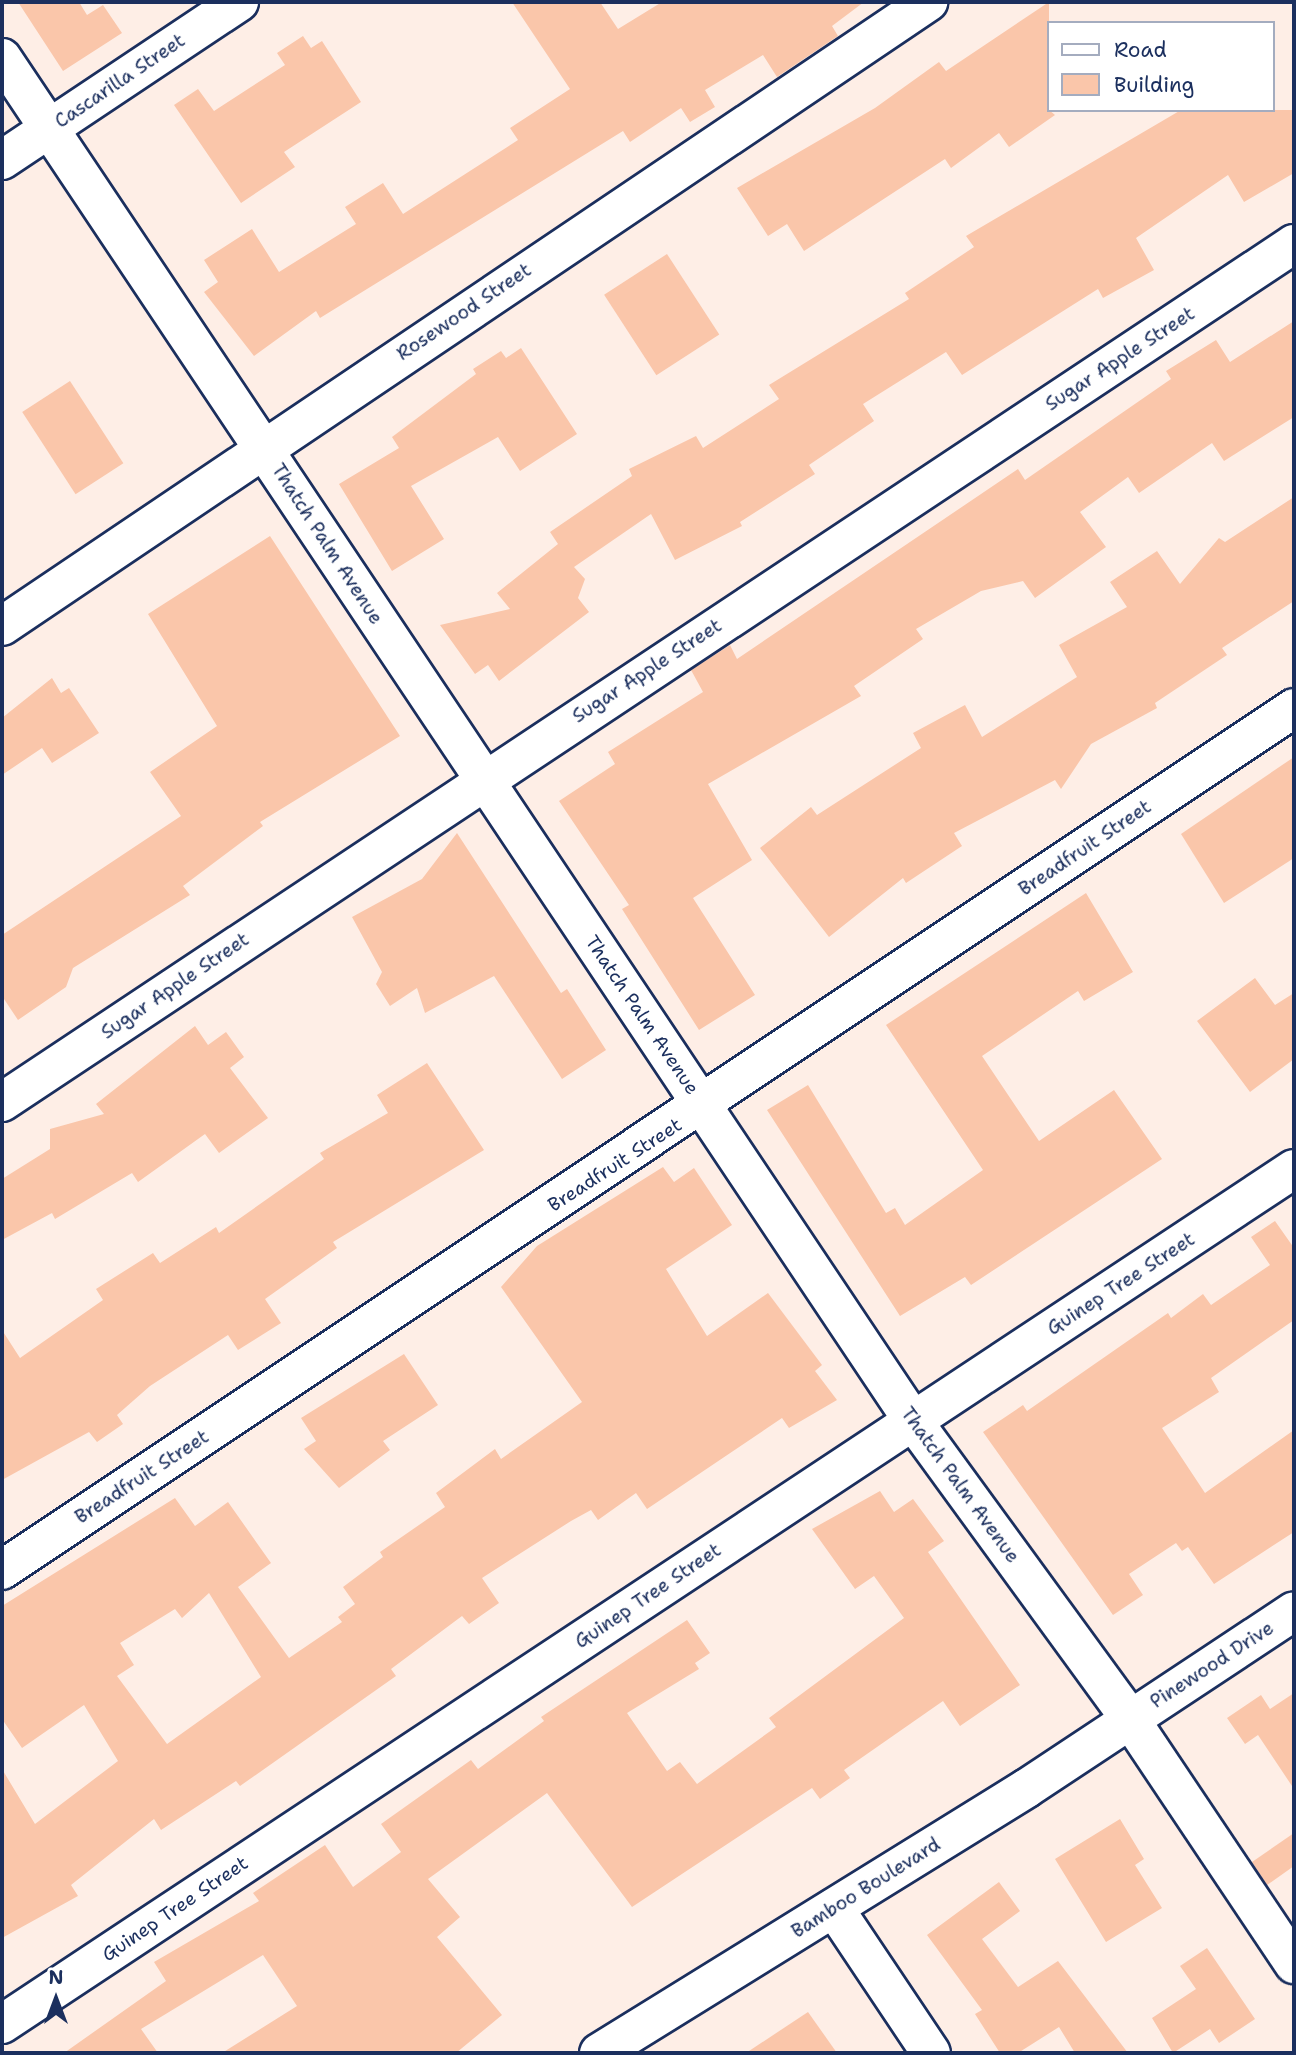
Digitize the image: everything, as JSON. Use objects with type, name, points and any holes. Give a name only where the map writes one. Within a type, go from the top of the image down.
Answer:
[{"type":"street","name":"Cascarilla Street","points":[[2,160],[239,2]]},
{"type":"street","name":"Rosewood Street","points":[[2,626],[263,446],[928,2]]},
{"type":"street","name":"Thatch Palm Avenue","points":[[2,58],[263,446],[482,780],[913,1421],[1130,1719],[1294,1964]]},
{"type":"street","name":"Sugar Apple Street","points":[[2,1102],[482,780],[1294,244]]},
{"type":"street","name":"Breadfruit Street","points":[[2,1570],[703,1106],[1294,708]]},
{"type":"street","name":"Guinep Tree Street","points":[[2,2024],[1294,1169]]},
{"type":"street","name":"Pinewood Drive","points":[[1130,1719],[1294,1611]]},
{"type":"street","name":"Bamboo Boulevard","points":[[599,2053],[834,1908],[1130,1719]]},
{"type":"street","points":[[834,1908],[931,2053]]},
{"type":"building","points":[[18,2],[79,2],[87,15],[103,5],[122,33],[63,71]]},
{"type":"building","points":[[512,2],[600,2],[618,29],[662,2],[864,2],[832,26],[838,36],[777,77],[763,55],[705,90],[715,107],[690,122],[681,108],[630,142],[623,131],[320,318],[316,311],[254,356],[204,292],[218,282],[204,260],[252,229],[279,272],[356,224],[345,207],[383,183],[403,214],[518,140],[510,128],[570,89]]},
{"type":"building","points":[[1049,2],[1048,112],[1055,115],[1009,147],[999,133],[951,168],[945,159],[804,251],[787,224],[768,236],[737,188],[875,108],[939,62],[946,71]]},
{"type":"building","points":[[303,36],[311,48],[322,41],[361,102],[284,152],[295,167],[241,203],[174,105],[198,89],[214,111],[285,65],[277,53]]},
{"type":"building","points":[[1294,110],[1294,173],[1244,202],[1228,175],[1136,238],[1154,270],[1103,298],[1098,289],[962,375],[946,352],[863,404],[874,421],[809,465],[815,474],[740,522],[742,526],[675,560],[651,514],[574,567],[585,579],[578,598],[589,612],[499,681],[488,665],[475,674],[440,625],[510,609],[497,593],[558,544],[550,532],[632,476],[629,469],[696,436],[703,448],[779,399],[769,385],[909,299],[905,293],[974,247],[966,236],[1178,112]]},
{"type":"building","points":[[667,254],[719,335],[656,375],[604,295]]},
{"type":"building","points":[[1294,321],[1294,417],[1224,461],[1212,443],[1139,493],[1128,477],[1080,512],[1106,547],[1035,598],[1023,581],[981,591],[916,629],[923,639],[854,686],[861,696],[708,784],[752,860],[693,898],[755,995],[699,1030],[622,909],[629,905],[559,801],[615,764],[608,752],[703,692],[691,670],[730,645],[737,659],[1018,469],[1025,480],[1171,379],[1166,371],[1216,340],[1230,362]]},
{"type":"building","points":[[521,348],[577,434],[520,471],[498,437],[411,486],[444,539],[392,571],[339,484],[399,448],[392,437],[476,374],[473,369],[501,351],[506,358]]},
{"type":"building","points":[[70,381],[123,463],[76,494],[22,412]]},
{"type":"building","points":[[1294,497],[1294,601],[1222,648],[1227,655],[1155,703],[1157,708],[1091,744],[1061,789],[1055,780],[954,833],[962,846],[906,883],[903,878],[829,937],[760,848],[811,807],[817,815],[921,748],[913,733],[965,705],[982,737],[1077,677],[1059,645],[1127,607],[1110,582],[1157,551],[1180,584],[1219,538],[1225,542]]},
{"type":"building","points":[[270,536],[400,736],[260,822],[263,826],[183,886],[190,895],[73,968],[66,987],[18,1020],[2,996],[2,935],[181,816],[150,772],[217,726],[148,614]]},
{"type":"building","points":[[52,678],[61,693],[69,688],[99,733],[52,763],[42,748],[2,775],[2,718]]},
{"type":"building","points":[[1294,757],[1294,858],[1224,903],[1181,834]]},
{"type":"building","points":[[457,833],[561,993],[567,989],[606,1050],[562,1079],[494,976],[425,1013],[417,988],[390,1006],[376,984],[382,972],[352,917],[422,879]]},
{"type":"building","points":[[1086,893],[1133,972],[1084,1001],[1078,991],[982,1056],[1039,1141],[1114,1090],[1162,1159],[971,1285],[965,1277],[900,1316],[767,1110],[808,1085],[886,1213],[895,1208],[905,1225],[983,1170],[886,1025]]},
{"type":"building","points":[[1255,978],[1275,1005],[1294,993],[1294,1059],[1250,1092],[1197,1021]]},
{"type":"building","points":[[195,1026],[208,1045],[226,1032],[244,1057],[230,1068],[268,1118],[219,1153],[205,1134],[138,1182],[132,1173],[55,1219],[52,1213],[2,1240],[2,1179],[50,1149],[50,1129],[104,1114],[96,1104]]},
{"type":"building","points":[[427,1063],[484,1150],[333,1242],[337,1248],[265,1299],[281,1323],[238,1350],[228,1335],[150,1386],[117,1415],[123,1424],[97,1442],[89,1432],[2,1480],[2,1330],[20,1358],[103,1300],[96,1289],[153,1253],[160,1263],[216,1227],[219,1233],[324,1159],[320,1153],[388,1113],[377,1095]]},
{"type":"building","points":[[663,1167],[674,1182],[694,1168],[732,1225],[666,1269],[707,1336],[768,1293],[822,1365],[815,1371],[837,1400],[789,1428],[782,1418],[647,1509],[636,1493],[598,1520],[591,1510],[482,1578],[499,1603],[469,1624],[462,1616],[391,1669],[396,1676],[240,1786],[236,1781],[161,1830],[154,1819],[71,1885],[78,1896],[2,1938],[2,1769],[35,1824],[118,1761],[84,1705],[22,1748],[2,1719],[2,1606],[175,1498],[195,1526],[228,1502],[271,1563],[238,1587],[289,1658],[342,1622],[338,1617],[355,1604],[343,1587],[383,1557],[380,1552],[445,1507],[436,1493],[495,1449],[501,1459],[582,1402],[501,1287],[537,1246]],"holes":[[[209,1593],[261,1677],[167,1744],[117,1676],[134,1665],[120,1643],[175,1609],[182,1618]]]},
{"type":"building","points":[[1275,1221],[1294,1248],[1294,1320],[1211,1378],[1219,1392],[1162,1428],[1205,1493],[1294,1430],[1294,1532],[1214,1584],[1188,1547],[1182,1551],[1176,1543],[1129,1574],[1143,1595],[1113,1615],[983,1432],[1023,1405],[1027,1411],[1168,1313],[1171,1318],[1203,1294],[1211,1305],[1270,1265],[1251,1237]]},
{"type":"building","points":[[404,1354],[438,1405],[383,1441],[390,1450],[339,1488],[304,1449],[316,1441],[301,1418]]},
{"type":"building","points":[[880,1491],[894,1512],[913,1499],[944,1541],[928,1552],[1020,1685],[960,1726],[943,1701],[844,1770],[850,1778],[820,1799],[812,1788],[632,1907],[547,1793],[428,1879],[460,1917],[437,1937],[502,2015],[456,2053],[222,2053],[297,2006],[263,1955],[141,2029],[158,2053],[64,2053],[166,1981],[154,1962],[259,1901],[253,1893],[325,1845],[353,1887],[401,1852],[381,1824],[471,1760],[478,1769],[544,1721],[541,1717],[687,1620],[710,1653],[695,1663],[699,1669],[627,1713],[667,1771],[680,1762],[697,1784],[776,1727],[769,1718],[904,1618],[874,1576],[855,1589],[812,1529]]},
{"type":"building","points":[[1294,1693],[1294,1789],[1258,1735],[1245,1744],[1227,1718],[1261,1695],[1270,1709]]},
{"type":"building","points":[[1120,1819],[1144,1859],[1135,1865],[1162,1908],[1106,1942],[1055,1859]]},
{"type":"building","points":[[1294,1833],[1294,1866],[1267,1885],[1252,1862]]},
{"type":"building","points":[[999,1882],[1020,1911],[982,1939],[1018,1987],[1058,1961],[1128,2053],[1075,2053],[1059,2027],[1018,2053],[1000,2053],[975,2014],[982,2010],[927,1935]]},
{"type":"building","points":[[1207,1948],[1255,2019],[1219,2043],[1210,2029],[1173,2053],[1152,2018],[1196,1989],[1180,1966]]},
{"type":"building","points":[[808,2012],[837,2053],[746,2053]]}]
